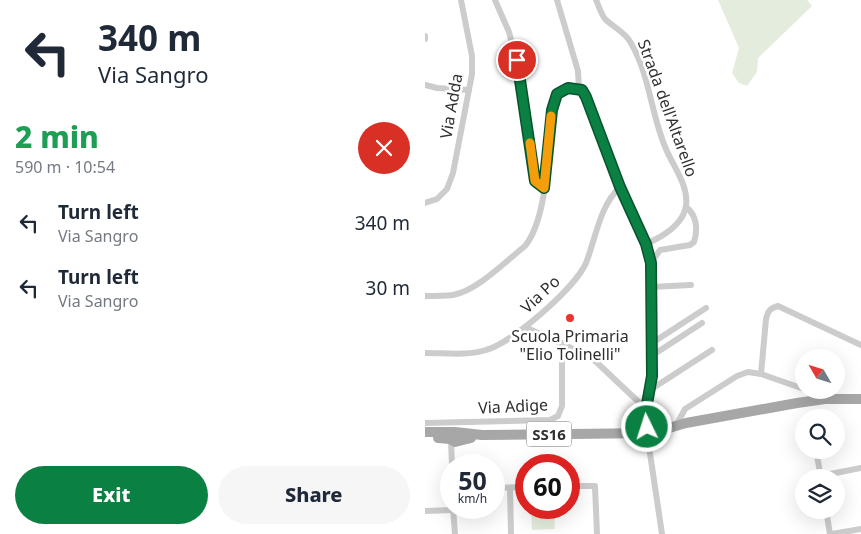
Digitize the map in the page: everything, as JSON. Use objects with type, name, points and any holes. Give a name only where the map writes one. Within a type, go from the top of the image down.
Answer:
[{"type":"main road","name":"SS16","points":[[425,439],[481,435],[636,433],[650,428],[678,426],[682,422],[825,399]]},
{"type":"main road","name":"SS16","points":[[845,399],[861,399]]},
{"type":"main road","name":"SS16","points":[[425,432],[455,438]]},
{"type":"street","name":"Via Adda","points":[[425,203],[437,199],[447,189],[453,173],[472,74],[472,56],[461,0]]},
{"type":"street","points":[[495,0],[509,32],[519,71],[535,181],[544,188]]},
{"type":"street","points":[[557,0],[578,72],[579,89]]},
{"type":"street","name":"Strada dell'Altarello","points":[[596,0],[605,19],[626,36],[631,43],[643,70],[664,143],[686,196],[686,207],[693,215],[696,227],[694,242],[690,245],[661,250],[656,254],[651,263]]},
{"type":"street","points":[[425,85],[437,88],[469,90]]},
{"type":"street","points":[[425,296],[454,295],[465,291],[477,284],[525,246],[531,238],[536,227],[544,188],[554,100],[557,94],[568,88],[579,89],[585,93],[620,187],[646,244],[651,263],[653,355],[650,390],[645,410]]},
{"type":"street","name":"Via Po","points":[[425,353],[473,353],[488,350],[525,327],[566,291],[585,265],[607,201],[620,187]]},
{"type":"street","points":[[646,244],[661,238],[673,228],[686,207]]},
{"type":"street","points":[[651,287],[691,285]]},
{"type":"street","points":[[761,374],[766,319],[773,307],[778,306],[861,345]]},
{"type":"street","points":[[652,343],[706,308]]},
{"type":"street","points":[[653,355],[702,323]]},
{"type":"street","points":[[525,327],[591,357],[645,410],[650,428],[648,440],[662,534]]},
{"type":"street","name":"Via Adige","points":[[425,423],[550,420],[558,416],[562,406],[562,343]]},
{"type":"street","points":[[650,390],[712,350]]},
{"type":"street","points":[[682,422],[685,409],[737,376],[748,372],[761,374],[795,386]]},
{"type":"street","points":[[452,454],[455,438]]},
{"type":"street","points":[[845,472],[861,468]]},
{"type":"street","points":[[580,486],[595,486],[597,534]]},
{"type":"street","points":[[505,488],[515,488]]},
{"type":"street","points":[[510,488],[511,534]]},
{"type":"street","points":[[425,511],[440,510]]},
{"type":"street","points":[[454,519],[455,534]]},
{"type":"street","points":[[828,519],[831,534],[861,529]]},
{"type":"green space","points":[[718,0],[807,0],[812,6],[758,58],[757,72],[747,86],[739,83],[732,73],[739,48]]},
{"type":"green space","points":[[532,519],[555,519],[555,529],[532,530]]},
{"type":"slow traffic","points":[[530,143],[535,181],[544,188],[551,116]]},
{"type":"place","name":"Scuola Primaria \"Elio Tolinelli\"","points":[[570,318]]},
{"type":"route","points":[[517,60],[535,181],[544,188],[552,110],[557,94],[571,87],[582,90],[585,93],[620,187],[646,244],[651,263],[653,355],[650,390],[645,408],[651,425],[647,427]]}]
